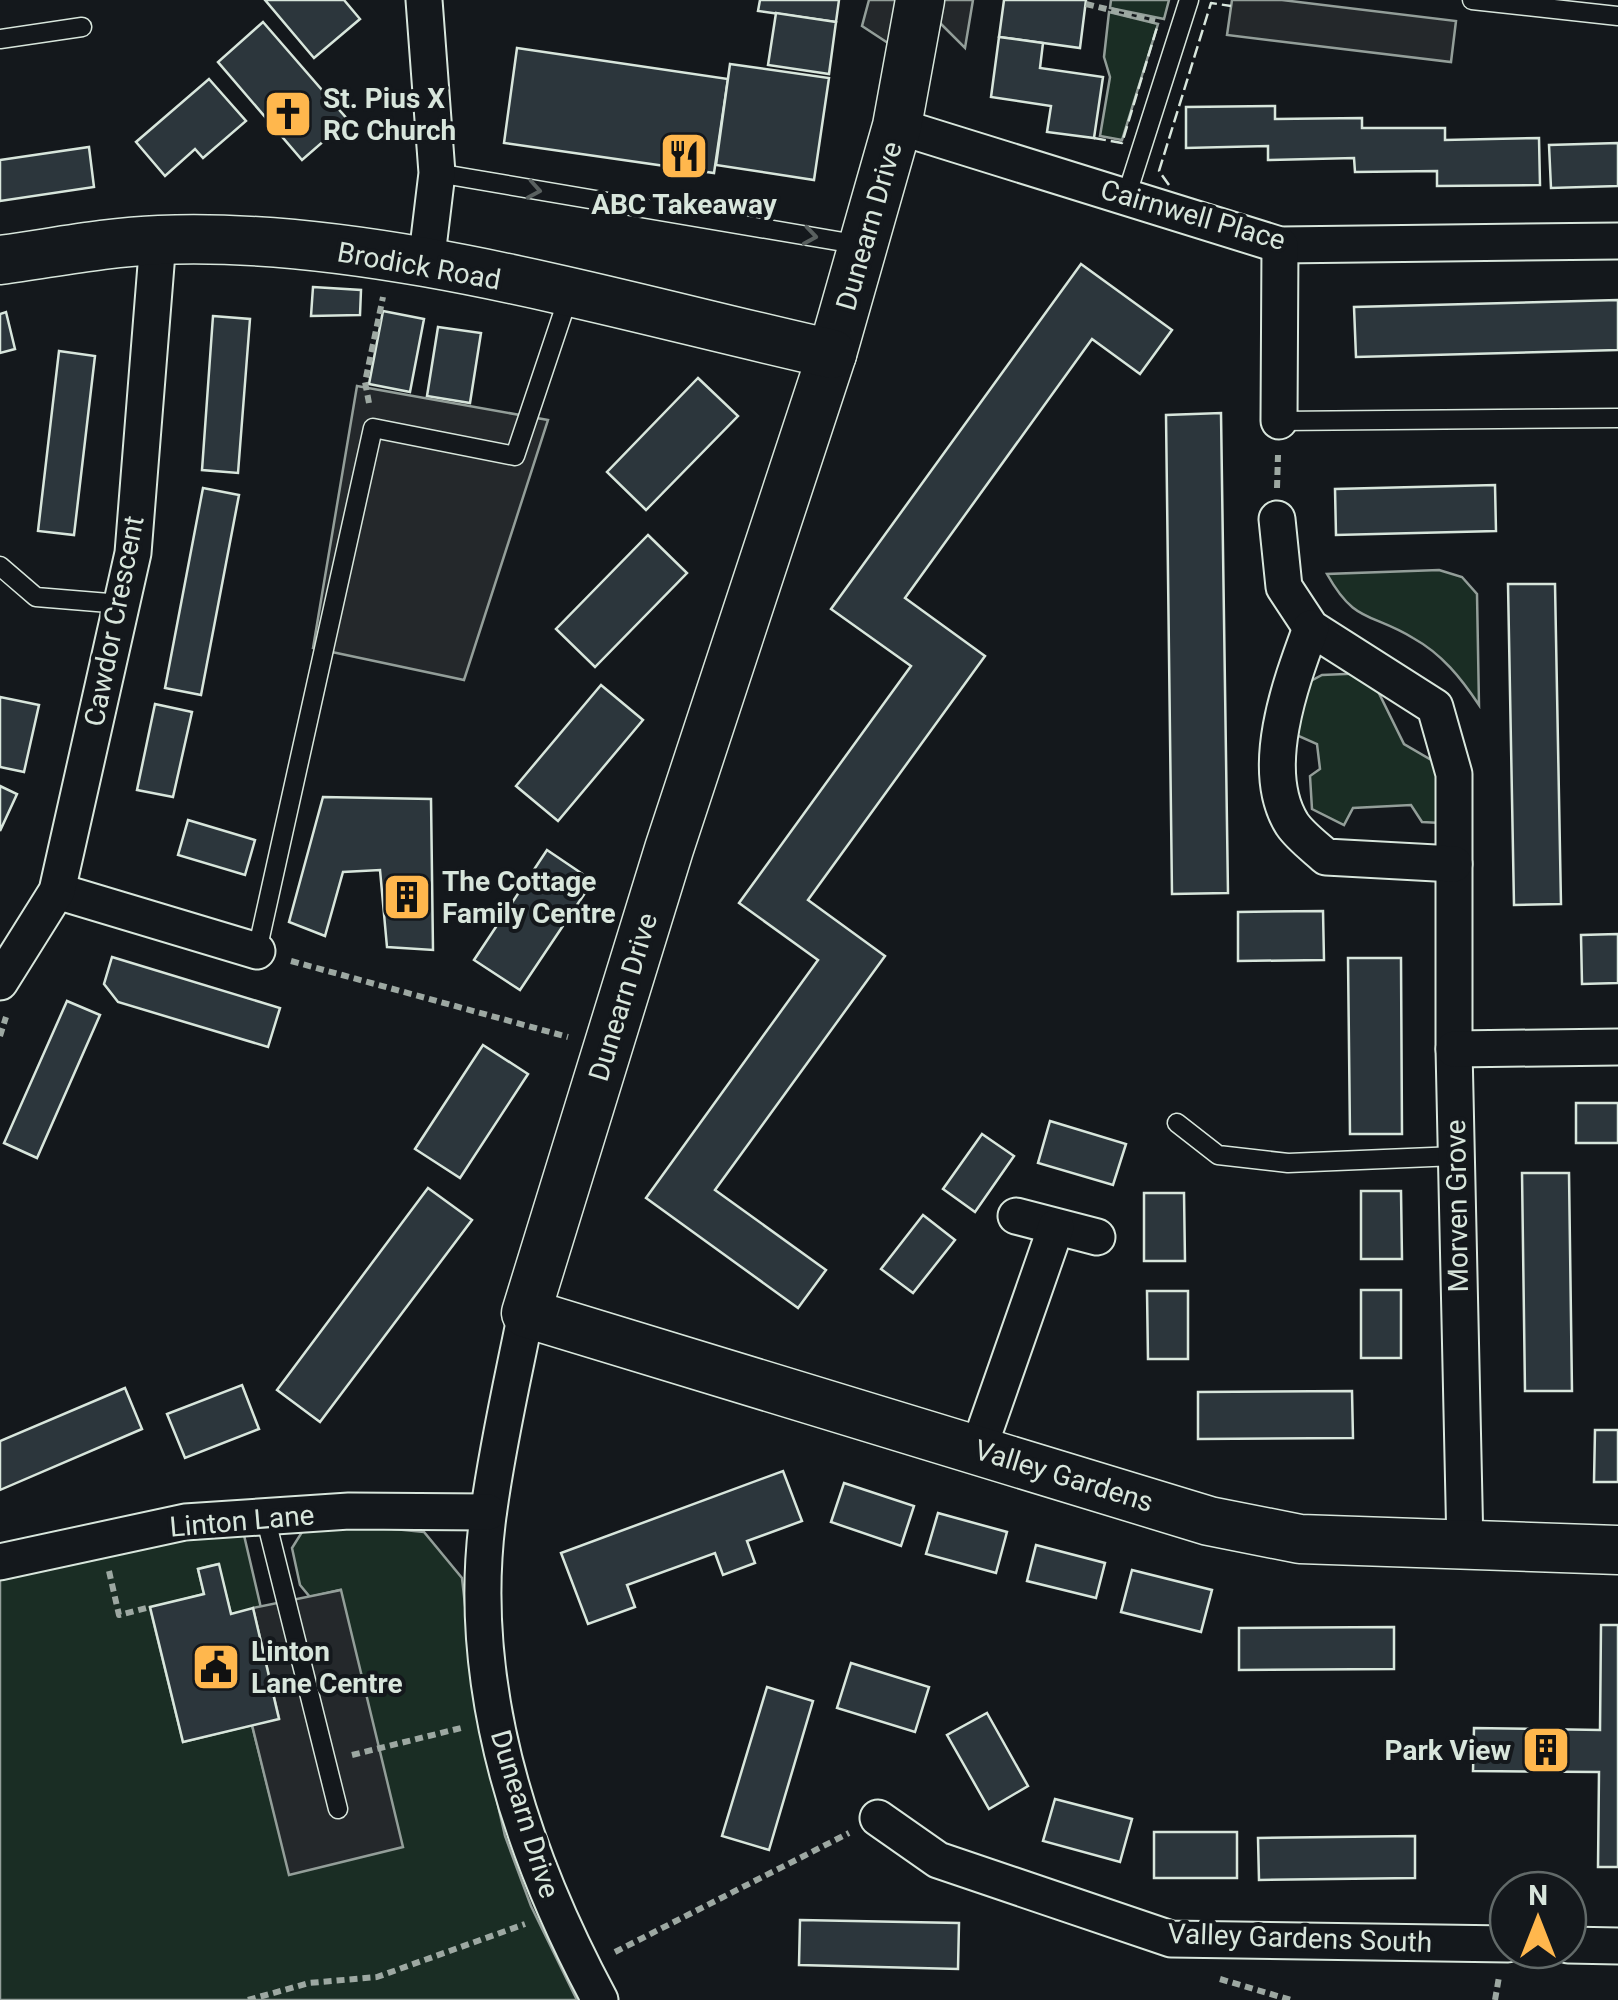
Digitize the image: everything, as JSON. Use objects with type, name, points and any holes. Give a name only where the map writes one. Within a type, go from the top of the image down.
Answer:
[{"type":"street","points":[[409,261],[438,174],[424,0]]},
{"type":"street","name":"Dunearn Drive","points":[[600,2000],[552,1904],[517,1808],[496,1720],[486,1614],[488,1512],[526,1313],[832,354],[897,126],[920,0]]},
{"type":"street","name":"Cairnwell Place","points":[[897,126],[1280,245],[1618,241]]},
{"type":"street","name":"Brodick Road","points":[[0,260],[158,240],[297,245],[409,261],[832,354]]},
{"type":"street","name":"Cawdor Crescent","points":[[0,982],[57,891],[122,604],[132,553],[158,240]]},
{"type":"street","points":[[1279,421],[1280,245]]},
{"type":"street","name":"Morven Grove","points":[[1276,519],[1284,587],[1310,628],[1435,707],[1454,774],[1454,1049],[1465,1547]]},
{"type":"street","points":[[1310,628],[1288,692],[1276,767],[1292,824],[1326,857],[1454,864]]},
{"type":"street","points":[[57,891],[257,951]]},
{"type":"street","points":[[1454,1049],[1618,1047]]},
{"type":"street","points":[[1016,1216],[1097,1237]]},
{"type":"street","points":[[978,1450],[1056,1227]]},
{"type":"street","name":"Valley Gardens","points":[[526,1313],[1209,1520],[1282,1535],[1465,1547],[1618,1550]]},
{"type":"street","name":"Linton Lane","points":[[0,1562],[185,1522],[266,1520],[349,1511],[488,1512]]},
{"type":"street","name":"Valley Gardens South","points":[[878,1818],[938,1860],[1171,1939],[1488,1944]]},
{"type":"street","points":[[1588,1945],[1618,1946]]},
{"type":"lane","points":[[1126,197],[1189,0]]},
{"type":"lane","points":[[1472,0],[1618,16]]},
{"type":"lane","points":[[0,39],[82,27]]},
{"type":"lane","points":[[438,174],[863,245]]},
{"type":"lane","points":[[257,951],[373,428],[515,456],[569,295]]},
{"type":"lane","points":[[1279,421],[1618,418]]},
{"type":"lane","points":[[0,566],[36,597],[122,604]]},
{"type":"lane","points":[[1176,1123],[1218,1155],[1271,1161],[1456,1156]]},
{"type":"lane","points":[[266,1520],[338,1809]]},
{"type":"path","points":[[1086,4],[1180,26]]},
{"type":"path","points":[[373,428],[365,382],[409,261]]},
{"type":"path","points":[[1276,519],[1279,421]]},
{"type":"path","points":[[257,951],[608,1048]]},
{"type":"path","points":[[102,1540],[118,1615],[150,1607]]},
{"type":"path","points":[[326,1761],[496,1720]]},
{"type":"path","points":[[583,1968],[878,1818]]},
{"type":"path","points":[[248,2000],[310,1984],[378,1977],[410,1968],[522,1926],[552,1904]]},
{"type":"green space","points":[[1111,0],[1169,0],[1164,19],[1110,8]]},
{"type":"green space","points":[[1109,12],[1158,24],[1122,140],[1100,136],[1110,77],[1104,57]]},
{"type":"green space","points":[[1439,570],[1462,577],[1477,594],[1479,705],[1433,651],[1355,609],[1327,574]]},
{"type":"green space","points":[[1369,673],[1404,744],[1445,768],[1441,823],[1422,822],[1411,805],[1353,808],[1344,825],[1312,809],[1310,776],[1320,769],[1317,744],[1294,734],[1294,690],[1322,675]]},
{"type":"green space","points":[[334,1523],[424,1532],[462,1578],[477,1713],[505,1836],[531,1906],[577,2000],[0,2000],[0,1570],[94,1549],[243,1531],[261,1608],[231,1614],[218,1564],[198,1569],[204,1594],[150,1608],[183,1742],[252,1725],[290,1875],[340,1590],[310,1597],[300,1585],[292,1548],[302,1532]]},
{"type":"shaded area","points":[[869,0],[902,0],[891,45],[862,26]]},
{"type":"shaded area","points":[[944,0],[973,0],[965,48],[940,23]]},
{"type":"shaded area","points":[[1232,0],[1282,0],[1456,21],[1451,62],[1227,35]]},
{"type":"shaded area","points":[[357,386],[548,420],[464,680],[313,648]]},
{"type":"shaded area","points":[[341,1590],[403,1847],[289,1875],[252,1725],[279,1718],[253,1608]]},
{"type":"building","points":[[265,0],[344,0],[360,19],[314,58]]},
{"type":"building","points":[[760,0],[839,0],[836,22],[758,11]]},
{"type":"building","points":[[1004,0],[1086,0],[1080,48],[999,37]]},
{"type":"building","points":[[776,13],[836,22],[829,74],[768,65]]},
{"type":"building","points":[[263,22],[348,120],[302,160],[218,62]]},
{"type":"building","points":[[999,37],[1043,43],[1040,68],[1103,77],[1094,138],[1047,132],[1051,106],[991,97]]},
{"type":"building","points":[[517,48],[728,79],[714,173],[504,143]]},
{"type":"building","points":[[730,64],[829,78],[814,180],[716,165]]},
{"type":"building","points":[[209,79],[246,121],[203,158],[195,149],[165,176],[136,142]]},
{"type":"building","points":[[1275,106],[1275,119],[1362,118],[1362,128],[1445,128],[1445,140],[1539,138],[1540,185],[1437,186],[1437,171],[1355,172],[1354,158],[1268,160],[1268,146],[1186,148],[1186,107]]},
{"type":"building","points":[[1618,143],[1618,186],[1551,188],[1549,145]]},
{"type":"building","points":[[89,147],[94,187],[0,201],[0,160]]},
{"type":"building","points":[[1081,264],[1172,330],[1140,374],[1092,339],[905,598],[985,656],[808,900],[885,956],[715,1190],[826,1270],[798,1308],[646,1198],[818,960],[739,903],[911,666],[831,609]]},
{"type":"building","points":[[313,287],[361,290],[360,315],[311,316]]},
{"type":"building","points":[[1618,300],[1618,350],[1356,357],[1354,307]]},
{"type":"building","points":[[383,311],[424,319],[410,392],[369,384]]},
{"type":"building","points":[[6,312],[15,349],[0,353],[0,314]]},
{"type":"building","points":[[213,316],[250,319],[238,473],[202,470]]},
{"type":"building","points":[[438,327],[481,333],[470,403],[427,396]]},
{"type":"building","points":[[59,351],[95,356],[74,535],[38,531]]},
{"type":"building","points":[[698,378],[738,416],[646,510],[607,472]]},
{"type":"building","points":[[1221,413],[1228,893],[1172,894],[1166,415]]},
{"type":"building","points":[[1495,485],[1496,531],[1336,535],[1335,489]]},
{"type":"building","points":[[203,488],[239,495],[201,695],[165,688]]},
{"type":"building","points":[[648,535],[687,573],[595,667],[556,629]]},
{"type":"building","points":[[1508,584],[1555,584],[1561,904],[1514,905]]},
{"type":"building","points":[[601,685],[643,720],[558,821],[516,786]]},
{"type":"building","points":[[0,697],[39,705],[24,772],[0,767]]},
{"type":"building","points":[[155,704],[192,712],[173,797],[137,790]]},
{"type":"building","points":[[0,786],[17,794],[0,831]]},
{"type":"building","name":"The Cottage Family Centre","points":[[323,797],[431,799],[433,950],[387,947],[380,870],[343,872],[325,936],[289,922]]},
{"type":"building","points":[[188,820],[255,840],[245,875],[178,855]]},
{"type":"building","points":[[547,850],[593,881],[520,990],[474,960]]},
{"type":"building","points":[[1323,911],[1324,960],[1238,961],[1238,912]]},
{"type":"building","points":[[1618,934],[1618,983],[1582,984],[1581,935]]},
{"type":"building","points":[[112,957],[280,1008],[268,1047],[118,1002],[104,984]]},
{"type":"building","points":[[1348,958],[1401,958],[1402,1134],[1350,1134]]},
{"type":"building","points":[[67,1001],[100,1015],[37,1158],[4,1143]]},
{"type":"building","points":[[483,1045],[528,1074],[460,1178],[415,1149]]},
{"type":"building","points":[[1576,1103],[1618,1103],[1618,1143],[1576,1143]]},
{"type":"building","points":[[1050,1121],[1126,1144],[1113,1185],[1038,1163]]},
{"type":"building","points":[[982,1134],[1014,1156],[975,1212],[943,1189]]},
{"type":"building","points":[[1522,1173],[1569,1173],[1572,1391],[1525,1391]]},
{"type":"building","points":[[428,1188],[472,1220],[320,1422],[277,1390]]},
{"type":"building","points":[[1361,1191],[1401,1191],[1402,1259],[1361,1259]]},
{"type":"building","points":[[1144,1193],[1184,1193],[1185,1261],[1144,1261]]},
{"type":"building","points":[[923,1215],[955,1240],[913,1293],[881,1269]]},
{"type":"building","points":[[1361,1290],[1401,1290],[1401,1358],[1361,1358]]},
{"type":"building","points":[[1147,1291],[1188,1291],[1188,1359],[1148,1359]]},
{"type":"building","points":[[242,1385],[259,1429],[185,1458],[167,1414]]},
{"type":"building","points":[[125,1388],[142,1429],[0,1490],[0,1441]]},
{"type":"building","points":[[1352,1391],[1353,1438],[1198,1439],[1198,1392]]},
{"type":"building","points":[[1595,1430],[1618,1430],[1618,1482],[1594,1482]]},
{"type":"building","points":[[783,1471],[802,1521],[747,1541],[755,1563],[723,1575],[715,1553],[627,1585],[635,1607],[588,1624],[561,1553]]},
{"type":"building","points":[[844,1483],[914,1506],[901,1546],[831,1522]]},
{"type":"building","points":[[938,1513],[1007,1532],[996,1573],[926,1554]]},
{"type":"building","points":[[1036,1545],[1105,1563],[1096,1598],[1027,1581]]},
{"type":"building","name":"Linton Lane Centre","points":[[219,1564],[231,1614],[253,1608],[279,1719],[183,1742],[150,1607],[204,1594],[198,1569]]},
{"type":"building","points":[[1132,1570],[1212,1590],[1201,1632],[1121,1612]]},
{"type":"building","name":"Park View","points":[[1601,1625],[1618,1625],[1618,1867],[1598,1867],[1599,1772],[1473,1771],[1474,1728],[1600,1730]]},
{"type":"building","points":[[1394,1627],[1394,1669],[1239,1670],[1239,1628]]},
{"type":"building","points":[[851,1663],[929,1687],[915,1732],[837,1708]]},
{"type":"building","points":[[767,1687],[813,1701],[769,1850],[722,1836]]},
{"type":"building","points":[[987,1713],[1028,1786],[989,1809],[947,1735]]},
{"type":"building","points":[[1055,1799],[1132,1819],[1120,1862],[1043,1841]]},
{"type":"building","points":[[1154,1832],[1237,1832],[1237,1878],[1154,1878]]},
{"type":"building","points":[[1415,1836],[1415,1878],[1259,1880],[1258,1838]]},
{"type":"building","points":[[800,1920],[959,1923],[958,1969],[799,1965]]},
{"type":"fence","points":[[1169,185],[1159,171],[1211,3],[1231,6]]},
{"type":"fence","points":[[1094,138],[1122,143],[1158,24]]},
{"type":"place","name":"St. Pius X RC Church","points":[[288,114]]},
{"type":"place","name":"ABC Takeaway","points":[[684,156]]},
{"type":"place","name":"The Cottage Family Centre","points":[[407,897]]},
{"type":"place","name":"Linton Lane Centre","points":[[216,1667]]},
{"type":"place","name":"Park View","points":[[1546,1750]]}]
